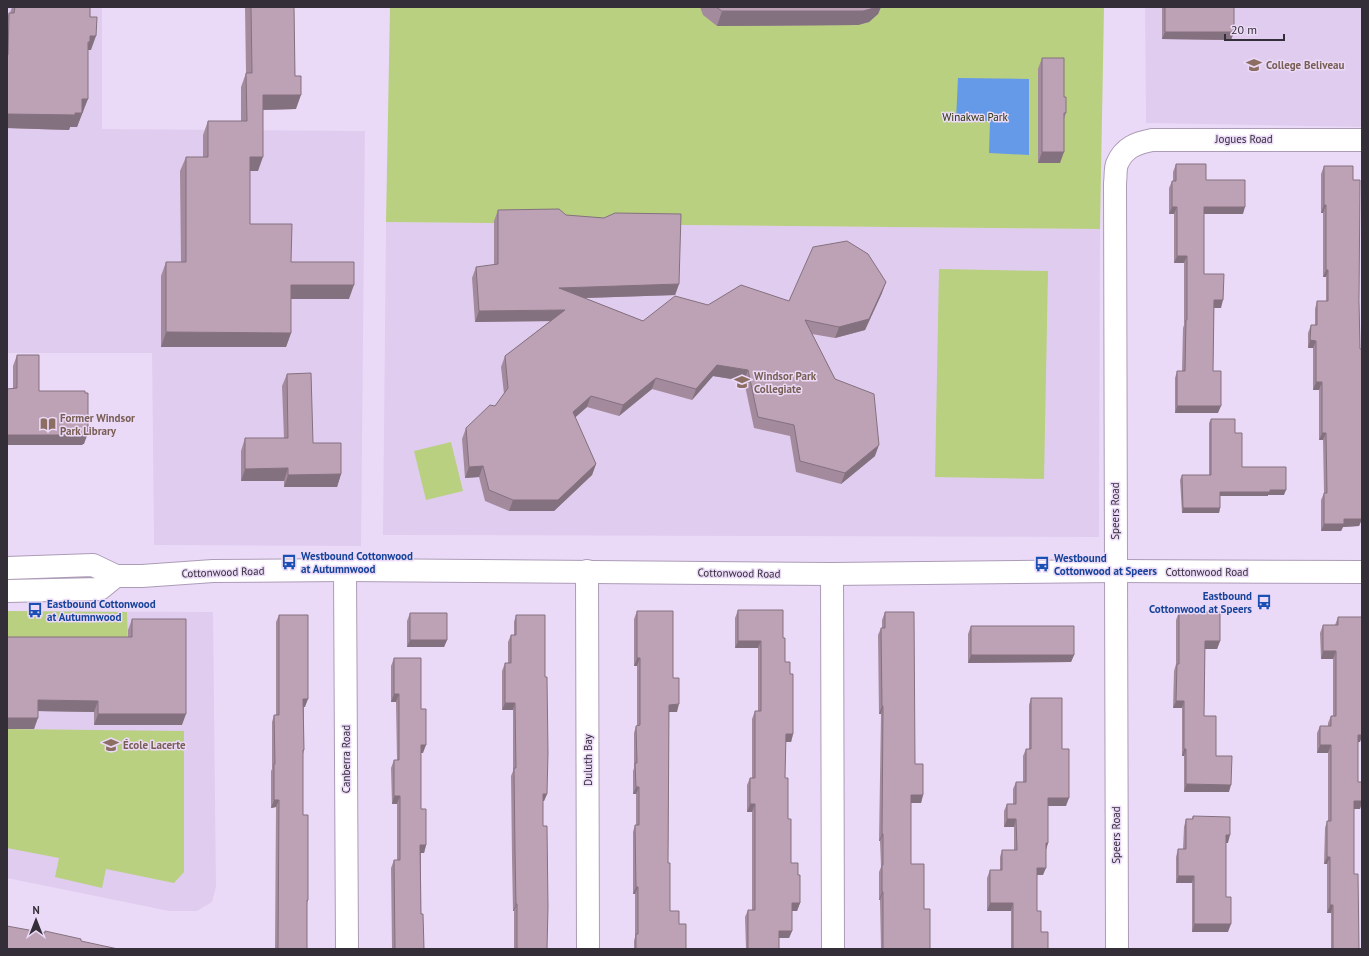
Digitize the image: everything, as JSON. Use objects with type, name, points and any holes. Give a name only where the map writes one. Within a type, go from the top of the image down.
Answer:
[{"type":"street","name":"Jogues Road","points":[[1128,148],[1140,142],[1152,140],[1362,140]]},
{"type":"street","name":"Speers Road","points":[[1117,949],[1115,182],[1117,164],[1128,148]]},
{"type":"street","name":"Cottonwood Road","points":[[7,568],[93,565],[116,576],[142,576],[213,571],[345,570],[832,574],[1116,571],[1362,572]]},
{"type":"street","name":"Canberra Road","points":[[345,570],[347,949]]},
{"type":"street","name":"Duluth Bay","points":[[587,571],[588,949]]},
{"type":"street","points":[[832,574],[833,949]]},
{"type":"street","points":[[7,591],[100,589],[116,576]]},
{"type":"shaded area","points":[[7,7],[102,7],[102,129],[365,131],[361,546],[154,545],[152,353],[7,353]]},
{"type":"shaded area","name":"College Beliveau","points":[[1145,7],[1362,7],[1362,127],[1146,123]]},
{"type":"shaded area","name":"Windsor Park Collegiate","points":[[386,222],[1100,229],[1099,537],[383,535]]},
{"type":"shaded area","name":"École Lacerte","points":[[7,611],[213,612],[216,887],[212,902],[197,911],[169,911],[7,878]]},
{"type":"green space","name":"Winakwa Park","points":[[390,7],[1104,7],[1100,229],[386,222]]},
{"type":"green space","points":[[939,269],[1048,271],[1044,479],[935,477]]},
{"type":"green space","points":[[451,442],[463,491],[426,500],[414,451]]},
{"type":"green space","points":[[7,611],[127,612],[128,648],[7,648]]},
{"type":"green space","points":[[7,729],[184,731],[184,872],[174,883],[106,869],[102,888],[55,877],[59,858],[7,848]]},
{"type":"water","points":[[958,78],[1029,79],[1029,155],[989,153],[990,121],[956,120]]},
{"type":"building","points":[[15,7],[90,7],[90,17],[97,17],[96,36],[90,36],[90,42],[88,42],[88,99],[82,99],[82,113],[75,113],[75,115],[7,114],[9,13],[14,13]]},
{"type":"building","points":[[251,7],[294,7],[295,76],[301,76],[301,95],[263,95],[263,157],[250,157],[250,224],[292,224],[291,262],[354,262],[354,285],[291,285],[291,333],[166,332],[166,262],[186,262],[186,157],[208,157],[208,121],[247,121],[246,73],[252,73]]},
{"type":"building","points":[[716,7],[875,7],[863,11],[722,11]]},
{"type":"building","points":[[1165,7],[1234,7],[1234,32],[1165,32]]},
{"type":"building","points":[[1042,58],[1064,58],[1064,97],[1066,97],[1066,113],[1064,113],[1064,152],[1042,152]]},
{"type":"building","points":[[1176,164],[1206,164],[1206,180],[1245,180],[1245,207],[1204,207],[1204,274],[1224,274],[1223,300],[1214,300],[1213,371],[1221,371],[1221,406],[1177,406],[1177,371],[1185,371],[1187,256],[1177,256],[1177,207],[1172,207],[1172,181],[1176,181]]},
{"type":"building","points":[[1324,166],[1353,166],[1353,180],[1360,180],[1359,301],[1360,349],[1362,349],[1362,519],[1344,519],[1344,524],[1324,524],[1324,493],[1327,493],[1326,433],[1322,433],[1322,382],[1316,382],[1316,341],[1310,340],[1311,325],[1317,325],[1317,301],[1328,301]]},
{"type":"building","points":[[559,209],[566,215],[604,218],[615,213],[681,214],[679,284],[559,288],[643,321],[675,296],[708,305],[741,285],[789,301],[813,247],[847,241],[868,254],[886,282],[869,319],[839,327],[805,320],[835,379],[874,394],[879,445],[845,473],[800,461],[794,425],[758,417],[748,370],[717,365],[696,389],[656,378],[623,405],[591,396],[573,412],[596,464],[558,500],[513,500],[489,490],[483,466],[469,467],[466,428],[490,405],[495,406],[508,388],[505,356],[565,310],[479,311],[476,267],[498,264],[498,210]]},
{"type":"building","points":[[17,355],[39,355],[39,391],[85,391],[85,393],[88,393],[88,433],[86,433],[86,435],[7,435],[7,389],[17,388]]},
{"type":"building","points":[[311,373],[313,443],[341,443],[341,474],[288,475],[288,468],[245,469],[245,438],[288,438],[287,374]]},
{"type":"building","points":[[1211,419],[1235,419],[1235,433],[1242,433],[1242,467],[1286,467],[1286,490],[1270,490],[1270,492],[1220,492],[1220,508],[1183,508],[1182,475],[1211,475]]},
{"type":"building","points":[[738,610],[783,610],[785,662],[790,662],[790,674],[793,674],[793,734],[786,734],[785,778],[788,778],[788,819],[791,819],[791,863],[798,863],[798,875],[800,875],[800,903],[792,903],[792,931],[779,931],[779,949],[748,949],[748,910],[755,910],[755,804],[750,804],[750,778],[755,778],[755,711],[761,711],[761,641],[738,641]]},
{"type":"building","points":[[637,611],[673,611],[673,678],[679,678],[679,704],[669,705],[668,863],[670,863],[670,911],[679,911],[679,924],[686,924],[686,949],[636,949],[636,934],[638,934],[638,887],[636,887],[635,825],[639,825],[639,787],[636,787],[635,763],[637,763],[636,726],[640,725],[640,658],[637,658]]},
{"type":"building","points":[[885,612],[914,612],[915,764],[923,764],[923,795],[911,795],[911,864],[924,864],[924,909],[930,909],[930,949],[883,949],[883,706],[881,628],[885,628]]},
{"type":"building","points":[[1179,612],[1220,612],[1220,641],[1205,641],[1204,716],[1216,716],[1216,756],[1232,756],[1231,785],[1186,784],[1184,701],[1176,701],[1177,664],[1179,664]]},
{"type":"building","points":[[410,613],[447,613],[447,640],[410,640]]},
{"type":"building","points":[[279,615],[308,615],[308,699],[303,699],[303,815],[308,815],[307,949],[278,949],[279,800],[274,800],[274,715],[279,715]]},
{"type":"building","points":[[516,615],[545,615],[545,677],[547,677],[548,753],[547,794],[543,794],[543,826],[547,826],[547,949],[517,949],[514,768],[516,768],[515,703],[505,703],[505,663],[511,663],[511,635],[516,635]]},
{"type":"building","points":[[1338,617],[1362,617],[1362,735],[1358,735],[1358,782],[1362,782],[1362,801],[1354,801],[1354,874],[1358,874],[1359,949],[1333,949],[1333,905],[1330,905],[1330,857],[1327,857],[1327,821],[1331,821],[1331,745],[1320,745],[1320,726],[1331,726],[1331,716],[1336,716],[1336,651],[1323,651],[1323,625],[1338,625]]},
{"type":"building","points":[[132,619],[186,619],[186,714],[98,714],[98,701],[38,700],[38,718],[7,718],[7,637],[132,637]]},
{"type":"building","points":[[971,626],[1074,626],[1074,655],[971,655]]},
{"type":"building","points":[[394,658],[421,658],[421,709],[426,709],[426,745],[421,745],[421,809],[426,809],[426,845],[420,845],[421,914],[423,914],[424,949],[395,949],[394,860],[400,860],[400,796],[394,796],[394,760],[399,760],[399,694],[394,694]]},
{"type":"building","points":[[1031,698],[1062,698],[1062,749],[1069,749],[1069,798],[1048,798],[1048,843],[1046,843],[1046,868],[1037,868],[1037,911],[1041,911],[1041,932],[1048,932],[1048,949],[1013,949],[1013,903],[990,903],[990,870],[1002,870],[1002,850],[1017,850],[1016,819],[1007,819],[1007,804],[1016,804],[1016,782],[1026,782],[1026,749],[1031,749]]},
{"type":"building","points":[[1193,816],[1230,817],[1230,835],[1226,835],[1226,897],[1231,897],[1231,924],[1194,924],[1194,876],[1178,876],[1178,849],[1186,849],[1186,819],[1193,819]]},
{"type":"building","points":[[7,926],[45,933],[45,931],[118,949],[7,949]]},
{"type":"place","name":"College Beliveau","points":[[1254,65]]},
{"type":"place","name":"Windsor Park Collegiate","points":[[742,382]]},
{"type":"place","name":"Former Windsor Park Library","points":[[48,424]]},
{"type":"place","name":"Westbound Cottonwood at Autumnwood","points":[[289,562]]},
{"type":"place","name":"Westbound Cottonwood at Speers","points":[[1042,564]]},
{"type":"place","name":"Eastbound Cottonwood at Speers","points":[[1264,602]]},
{"type":"place","name":"Eastbound Cottonwood at Autumnwood","points":[[35,610]]},
{"type":"place","name":"École Lacerte","points":[[111,745]]}]
